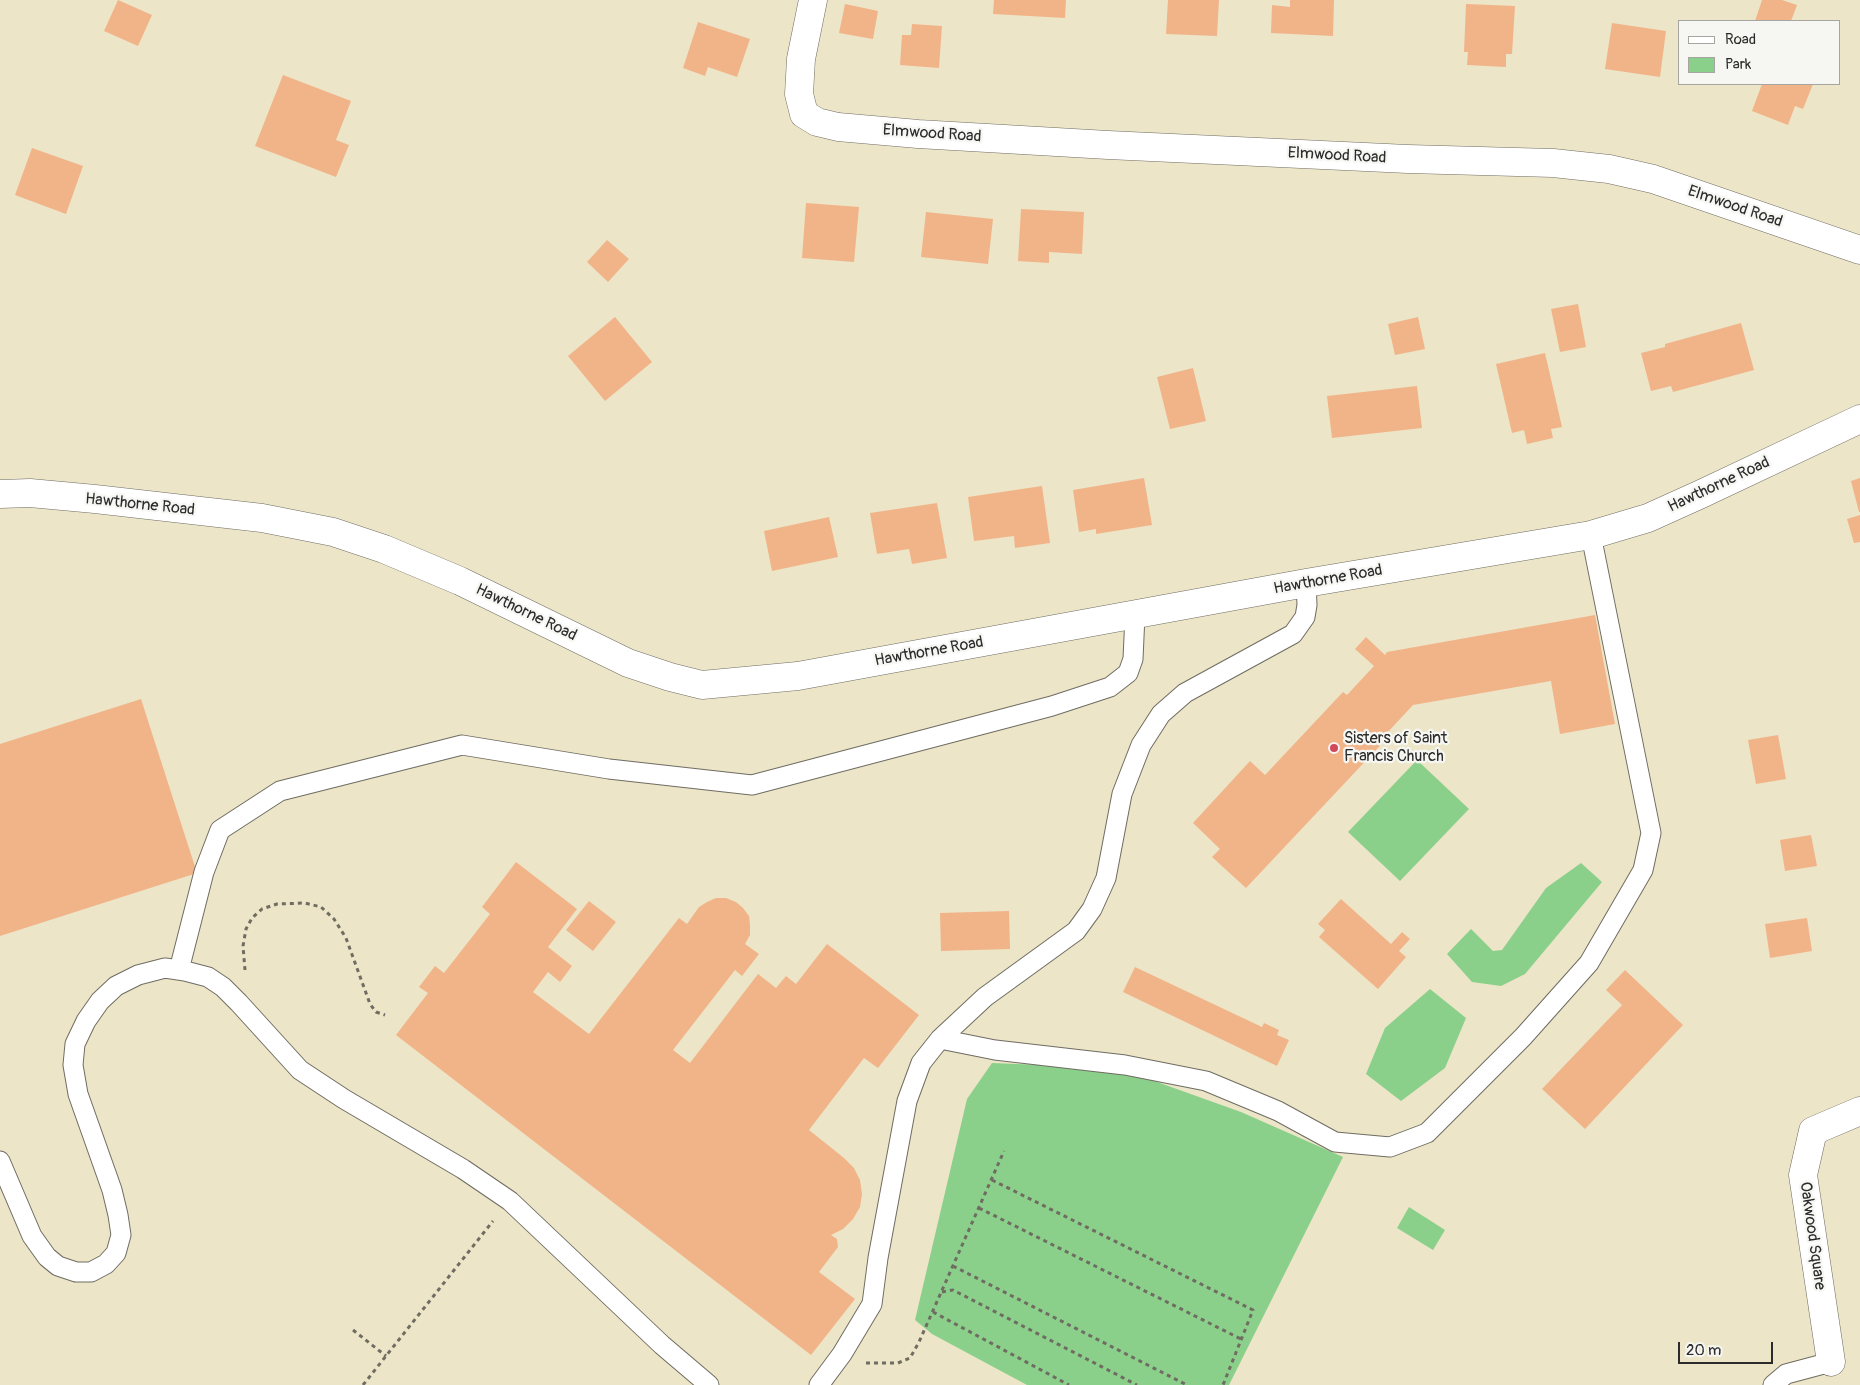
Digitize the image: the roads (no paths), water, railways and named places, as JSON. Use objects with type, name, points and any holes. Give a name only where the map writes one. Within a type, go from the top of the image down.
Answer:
[{"type":"street","name":"Elmwood Road","points":[[814,0],[801,59],[798,94],[804,114],[817,122],[838,127],[918,134],[1108,145],[1553,163],[1609,169],[1653,179],[1860,250]]},
{"type":"street","name":"Hawthorne Road","points":[[0,494],[30,493],[262,518],[333,532],[384,549],[460,581],[628,663],[702,685],[798,676],[1306,583],[1591,535],[1648,518],[1700,496],[1860,419]]},
{"type":"street","name":"Oakwood Square","points":[[1831,1362],[1803,1175],[1813,1131],[1860,1111]]},
{"type":"lane","points":[[940,1039],[995,1050],[1125,1065],[1206,1081],[1278,1111],[1335,1142],[1390,1147],[1428,1133],[1523,1037],[1589,964],[1643,870],[1650,833],[1591,535]]},
{"type":"lane","points":[[820,1385],[842,1354],[872,1304],[878,1258],[907,1101],[921,1063],[940,1039],[985,996],[1076,931],[1092,909],[1106,878],[1122,794],[1141,746],[1162,714],[1185,693],[1294,634],[1305,617],[1307,605],[1306,583]]},
{"type":"lane","points":[[178,970],[204,872],[220,830],[280,791],[462,745],[609,769],[752,785],[1052,706],[1110,687],[1128,673],[1133,658],[1135,615]]},
{"type":"lane","points":[[0,1161],[32,1236],[47,1257],[58,1266],[76,1272],[91,1272],[106,1264],[116,1253],[121,1236],[112,1190],[78,1094],[73,1065],[76,1044],[86,1021],[100,1001],[116,986],[138,975],[165,968],[208,977],[223,987],[239,1003],[300,1070],[344,1100],[463,1169],[510,1201],[662,1344],[709,1385]]},
{"type":"lane","points":[[1773,1385],[1786,1374],[1831,1362]]},
{"type":"place","name":"Sisters of Saint Francis Church","points":[[1334,748]]}]
